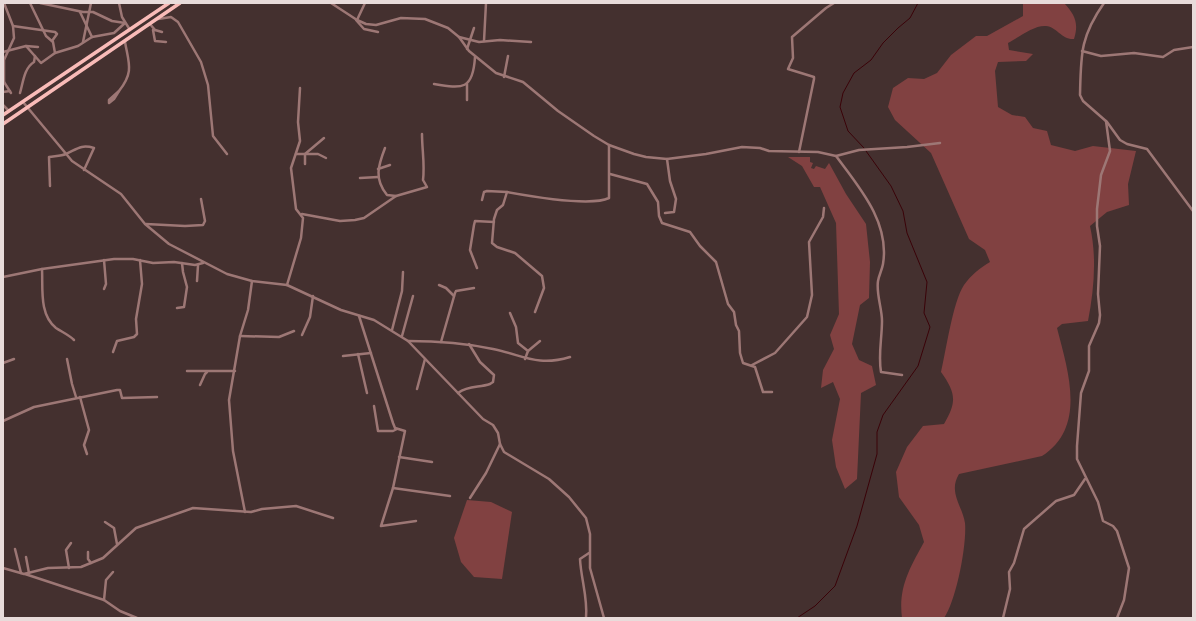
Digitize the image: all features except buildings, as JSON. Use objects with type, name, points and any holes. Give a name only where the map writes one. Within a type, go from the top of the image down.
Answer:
[{"type":"main road","points":[[3,124],[180,3]]},
{"type":"main road","points":[[3,115],[167,4]]},
{"type":"street","points":[[3,92],[11,92],[4,82],[4,60],[10,50],[14,38],[12,26],[4,3]]},
{"type":"street","points":[[30,3],[39,18],[42,30],[46,37],[52,41],[55,53]]},
{"type":"street","points":[[40,3],[80,11],[96,12],[112,21],[125,23]]},
{"type":"street","points":[[83,42],[91,3]]},
{"type":"street","points":[[119,3],[121,15],[130,30]]},
{"type":"street","points":[[331,3],[356,20],[366,24],[376,25],[401,18],[425,19],[448,28],[459,37],[467,49],[496,73],[504,77],[523,82],[558,111],[609,145],[646,157],[668,159],[742,147],[760,148],[769,151],[818,152],[836,156],[858,150],[940,143]]},
{"type":"street","points":[[356,20],[365,3]]},
{"type":"street","points":[[484,41],[486,3]]},
{"type":"street","points":[[799,152],[814,77],[788,70],[793,58],[792,37],[834,3]]},
{"type":"street","points":[[1104,3],[1091,22],[1082,51],[1080,95],[1083,101],[1106,121],[1120,140],[1127,144],[1147,149],[1193,211]]},
{"type":"street","points":[[80,11],[92,37]]},
{"type":"street","points":[[156,20],[171,17],[178,22],[201,62],[208,91],[213,136],[228,154]]},
{"type":"street","points":[[356,20],[364,29],[378,32]]},
{"type":"street","points":[[26,46],[41,63],[55,53],[92,37],[113,33],[125,23]]},
{"type":"street","points":[[150,24],[154,30],[155,41],[166,42]]},
{"type":"street","points":[[12,26],[56,33],[52,41]]},
{"type":"street","points":[[467,49],[471,41],[474,28]]},
{"type":"street","points":[[154,30],[162,32]]},
{"type":"street","points":[[459,37],[471,41],[500,40],[532,42]]},
{"type":"street","points":[[119,91],[114,99],[109,103],[109,100],[125,84],[130,69],[125,42]]},
{"type":"street","points":[[3,52],[26,46],[38,47]]},
{"type":"street","points":[[1082,51],[1102,56],[1134,53],[1163,58],[1174,50],[1193,47]]},
{"type":"street","points":[[20,93],[26,72],[29,65],[34,62],[35,55]]},
{"type":"street","points":[[434,84],[452,86],[466,84],[473,77],[475,56]]},
{"type":"street","points":[[504,77],[508,56]]},
{"type":"street","points":[[466,84],[467,100]]},
{"type":"street","points":[[300,88],[298,122],[300,141],[291,168],[296,209],[302,214],[340,221],[355,220],[364,218],[396,196],[424,188],[427,185],[423,180],[425,169],[422,154],[422,134]]},
{"type":"street","points":[[23,102],[66,154],[84,170],[120,194],[145,224],[169,244],[204,263],[235,276],[252,281],[287,285],[341,310],[374,320],[408,341],[483,419],[493,425],[498,433],[500,444],[504,452],[549,479],[569,497],[586,518],[590,534],[590,568],[604,618]]},
{"type":"street","points":[[3,106],[9,111]]},
{"type":"street","points":[[1106,121],[1110,151],[1101,175],[1097,214],[1100,246],[1098,294],[1100,315],[1099,324],[1089,346],[1089,370],[1081,394],[1078,418],[1077,459],[1098,502],[1103,521],[1113,526],[1117,531],[1128,568],[1124,600],[1117,618]]},
{"type":"street","points":[[305,164],[305,154],[324,138]]},
{"type":"street","points":[[482,200],[484,192],[487,191],[507,192],[549,199],[586,201],[606,200],[610,195],[609,145]]},
{"type":"street","points":[[50,186],[49,157],[66,154],[80,147],[87,146],[94,148],[84,170]]},
{"type":"street","points":[[385,148],[377,170],[378,177],[387,195],[396,196]]},
{"type":"street","points":[[296,154],[318,154],[326,158]]},
{"type":"street","points":[[836,156],[868,200],[880,225],[884,256],[878,282],[882,320],[879,363],[881,372],[902,375]]},
{"type":"street","points":[[665,213],[674,212],[676,199],[670,181],[668,159]]},
{"type":"street","points":[[377,170],[390,165]]},
{"type":"street","points":[[610,174],[632,178],[647,184],[658,202],[659,216],[662,223],[690,232],[700,246],[713,258],[728,304],[734,312],[736,325],[739,331],[740,353],[743,362],[752,365],[758,373],[763,392],[772,392]]},
{"type":"street","points":[[360,178],[378,177]]},
{"type":"street","points":[[507,192],[503,205],[497,210],[492,243],[497,247],[515,253],[542,276],[544,288],[534,312]]},
{"type":"street","points":[[145,224],[185,226],[203,225],[204,216],[201,199]]},
{"type":"street","points":[[752,365],[775,353],[807,317],[812,295],[809,242],[823,217],[824,208]]},
{"type":"street","points":[[287,285],[301,238],[302,214]]},
{"type":"street","points":[[477,268],[470,250],[475,221],[494,222]]},
{"type":"street","points":[[3,277],[42,269],[104,260],[140,260],[153,263],[182,263],[198,265],[204,263]]},
{"type":"street","points":[[104,260],[106,284],[104,289]]},
{"type":"street","points":[[113,352],[116,341],[134,337],[137,334],[136,319],[142,291],[140,260]]},
{"type":"street","points":[[177,308],[184,307],[187,288],[182,272],[182,263]]},
{"type":"street","points":[[197,281],[198,265]]},
{"type":"street","points":[[42,269],[45,312],[56,328],[74,340]]},
{"type":"street","points":[[392,330],[402,291],[403,272]]},
{"type":"street","points":[[245,512],[233,451],[229,400],[240,336],[248,310],[252,281]]},
{"type":"street","points":[[439,285],[446,288],[454,296]]},
{"type":"street","points":[[441,342],[456,291],[474,288]]},
{"type":"street","points":[[302,335],[310,317],[313,296]]},
{"type":"street","points":[[402,336],[413,296]]},
{"type":"street","points":[[510,314],[516,327],[518,343],[528,351]]},
{"type":"street","points":[[359,316],[393,423],[397,428],[406,432],[393,488],[381,526],[416,521]]},
{"type":"street","points":[[240,336],[279,337],[294,331]]},
{"type":"street","points":[[408,341],[469,344],[495,349],[525,359],[557,361],[570,357]]},
{"type":"street","points":[[525,359],[528,351],[540,341]]},
{"type":"street","points":[[458,393],[468,387],[480,387],[490,384],[494,378],[494,375],[480,362],[469,344]]},
{"type":"street","points":[[343,356],[371,353]]},
{"type":"street","points":[[358,354],[367,393]]},
{"type":"street","points":[[417,389],[425,358]]},
{"type":"street","points":[[3,363],[14,359]]},
{"type":"street","points":[[67,359],[76,397]]},
{"type":"street","points":[[187,371],[235,371]]},
{"type":"street","points":[[200,386],[204,374],[208,371]]},
{"type":"street","points":[[3,421],[34,407],[76,397],[120,390],[122,398],[157,398]]},
{"type":"street","points":[[80,397],[89,430],[84,445],[87,454]]},
{"type":"street","points":[[374,406],[378,431],[393,431],[397,428]]},
{"type":"street","points":[[470,498],[486,473],[500,444]]},
{"type":"street","points":[[399,457],[432,462]]},
{"type":"street","points":[[1003,618],[1010,589],[1009,572],[1014,563],[1024,529],[1056,501],[1074,495],[1086,479]]},
{"type":"street","points":[[393,488],[450,496]]},
{"type":"street","points":[[24,574],[48,568],[81,567],[103,558],[117,544],[143,525],[193,508],[251,512],[262,509],[296,506],[333,518]]},
{"type":"street","points":[[105,522],[114,528],[117,544]]},
{"type":"street","points":[[69,568],[66,550],[71,543]]},
{"type":"street","points":[[15,548],[21,573]]},
{"type":"street","points":[[88,552],[88,559],[91,563]]},
{"type":"street","points":[[586,618],[587,603],[581,578],[580,559],[589,553]]},
{"type":"street","points":[[26,557],[29,573]]},
{"type":"street","points":[[3,568],[42,578],[59,586],[104,600],[120,612],[137,618]]},
{"type":"street","points":[[104,600],[106,580],[113,572]]},
{"type":"shaded area","points":[[1023,3],[1064,3],[1071,11],[1075,20],[1076,28],[1074,39],[1066,38],[1050,27],[1041,26],[1032,29],[1008,43],[1009,50],[1033,54],[1026,61],[998,62],[995,71],[998,107],[1012,115],[1025,117],[1033,128],[1047,131],[1051,145],[1075,151],[1093,146],[1136,151],[1128,184],[1129,205],[1107,212],[1090,226],[1094,274],[1088,321],[1062,324],[1057,328],[1069,380],[1069,414],[1065,430],[1056,444],[1042,456],[959,474],[956,481],[955,493],[965,523],[965,533],[960,572],[953,599],[944,618],[902,618],[902,597],[906,578],[924,542],[919,525],[899,497],[896,472],[907,447],[923,426],[944,424],[951,410],[953,403],[952,392],[941,372],[956,302],[964,285],[976,272],[990,262],[985,250],[969,239],[931,153],[895,120],[888,107],[893,88],[908,78],[924,79],[937,73],[951,55],[976,36],[987,36],[1023,16]]},
{"type":"shaded area","points":[[788,157],[810,157],[810,162],[813,163],[811,168],[814,169],[816,166],[825,169],[829,163],[846,194],[866,224],[870,262],[869,298],[860,305],[852,344],[859,360],[872,366],[876,385],[861,393],[857,479],[845,489],[836,467],[832,440],[840,399],[833,382],[821,388],[823,370],[834,349],[830,335],[839,314],[836,223],[820,187],[814,187],[802,166]]},
{"type":"shaded area","points":[[467,500],[491,502],[512,512],[502,579],[474,577],[461,562],[454,538]]},
{"type":"waterway","points":[[864,148],[848,131],[840,107],[843,93],[854,73],[871,60],[883,43],[910,18],[918,3]]},
{"type":"waterway","points":[[797,618],[815,606],[835,586],[857,526],[877,454],[877,432],[883,415],[918,366],[930,327],[924,313],[927,282],[907,233],[903,211],[891,186],[866,151]]}]
